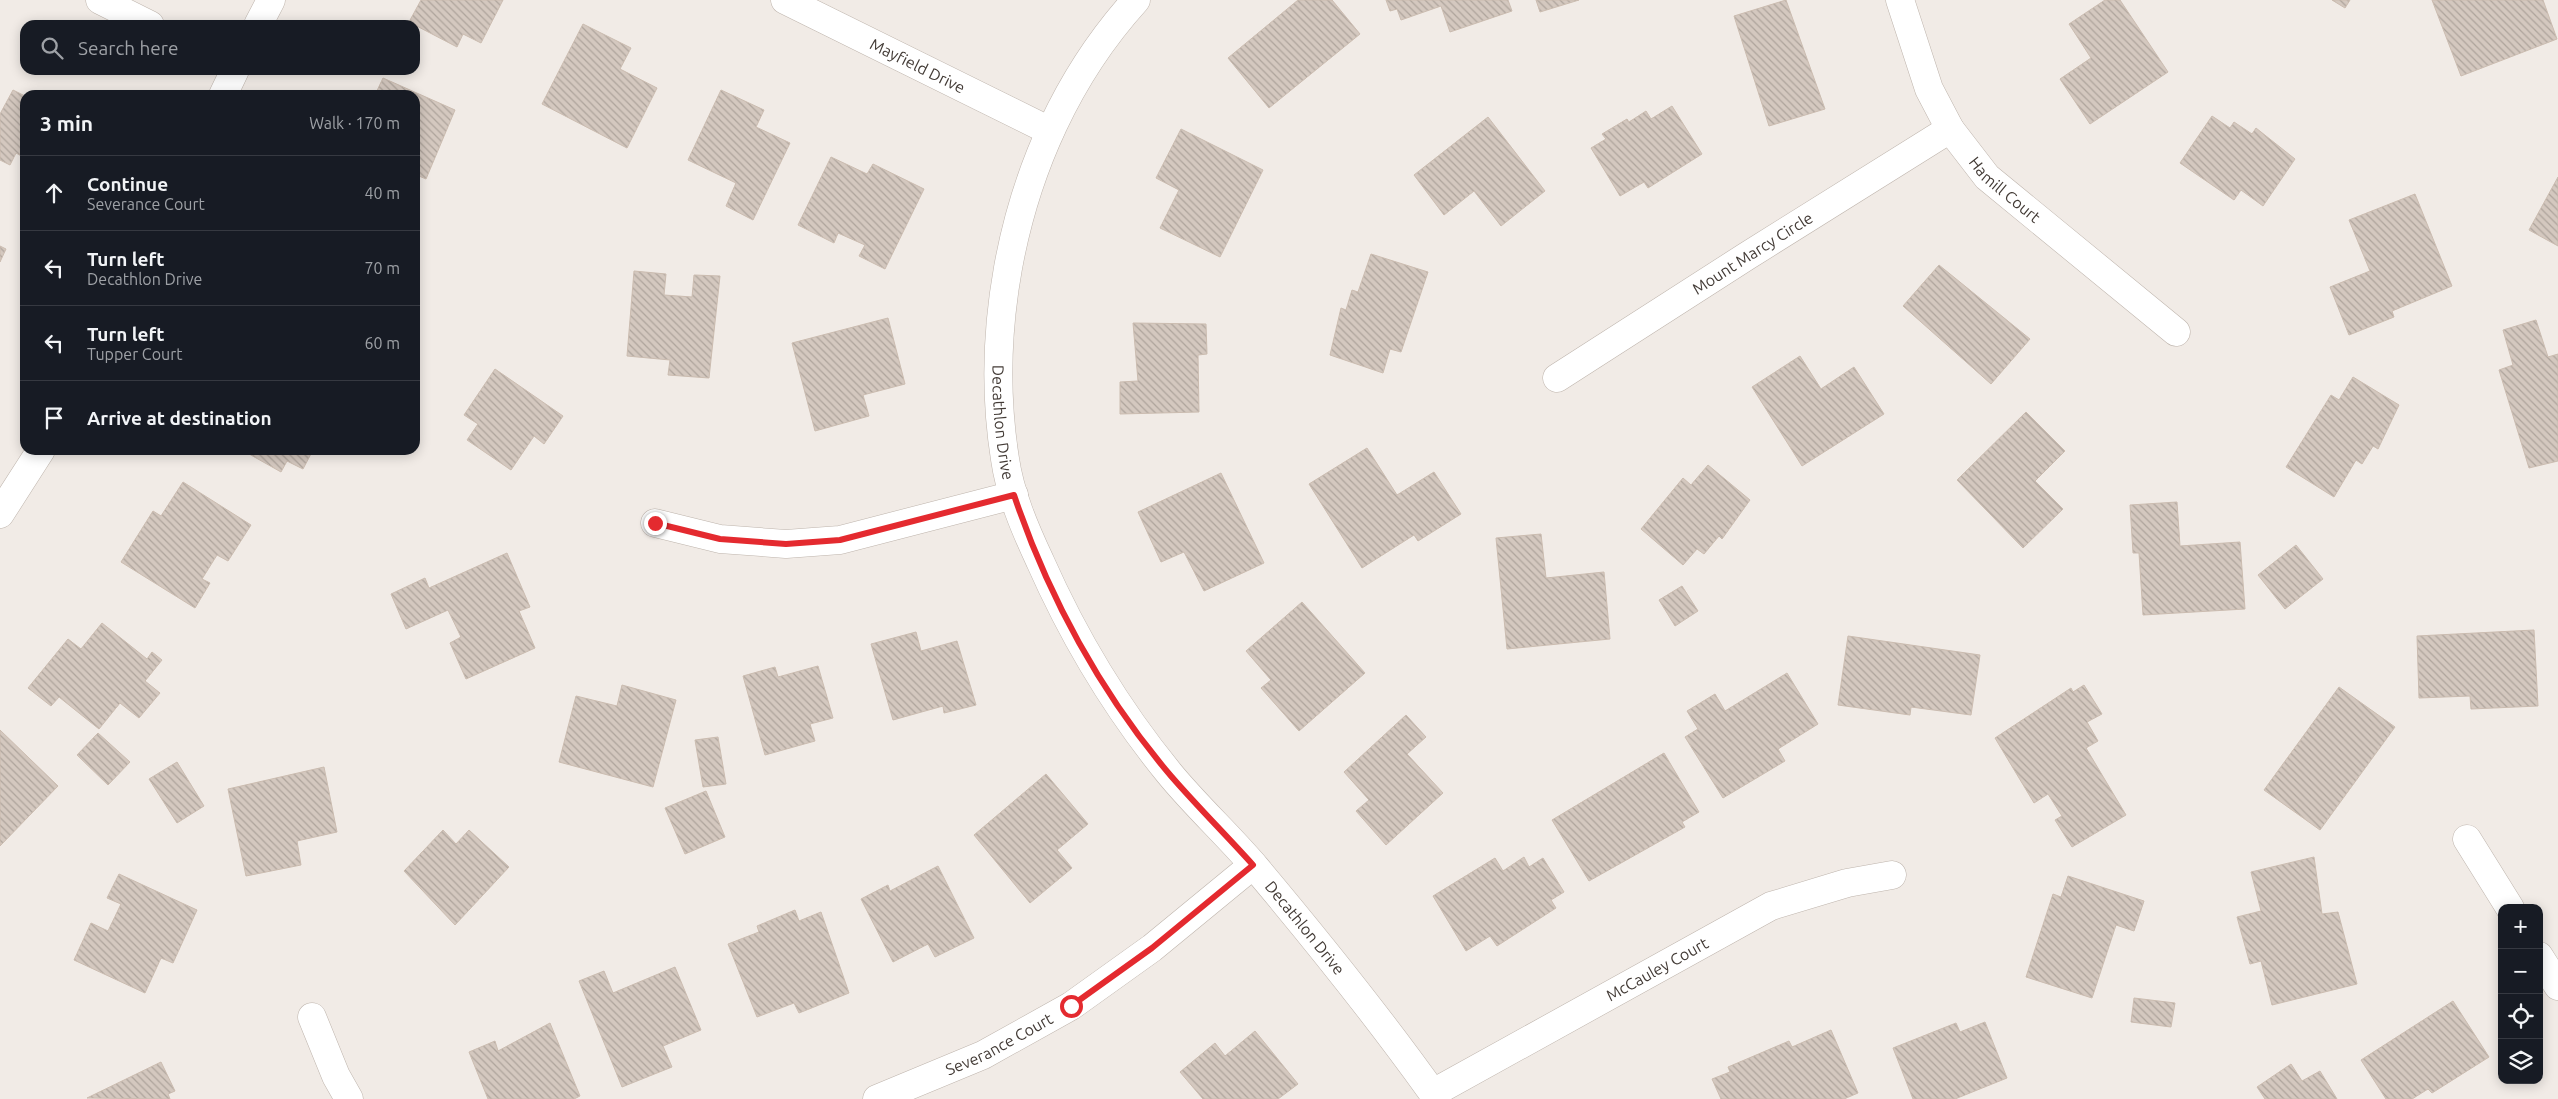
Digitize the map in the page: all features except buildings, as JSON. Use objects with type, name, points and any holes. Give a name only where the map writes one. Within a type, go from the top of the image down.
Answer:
[{"type":"street","points":[[100,0],[140,20]]},
{"type":"street","points":[[261,20],[271,0]]},
{"type":"street","name":"Mayfield Drive","points":[[785,0],[1050,131]]},
{"type":"street","name":"Decathlon Drive","points":[[1136,0],[1116,22],[1074,85],[1050,131],[1034,168],[1016,226],[1002,302],[999,381],[1005,459],[1014,495],[1026,530],[1064,616],[1113,698],[1170,775],[1253,865],[1352,984],[1435,1096]]},
{"type":"street","name":"Hamill Court","points":[[1900,0],[1928,88],[1950,129],[1987,177],[2176,332]]},
{"type":"street","points":[[225,90],[233,75]]},
{"type":"street","name":"Mount Marcy Circle","points":[[1557,378],[1950,129]]},
{"type":"street","points":[[0,514],[39,455]]},
{"type":"street","points":[[655,523],[720,539],[786,544],[840,540],[1014,495]]},
{"type":"street","points":[[2467,839],[2508,904]]},
{"type":"street","name":"Severance Court","points":[[877,1099],[982,1055],[1071,1006],[1152,948],[1253,865]]},
{"type":"street","name":"McCauley Court","points":[[1435,1096],[1771,906],[1846,882],[1892,875]]},
{"type":"street","points":[[2543,962],[2558,986]]},
{"type":"street","points":[[312,1017],[336,1076],[349,1099]]},
{"type":"route","points":[[655,523],[720,539],[786,544],[840,540],[1014,495],[1026,530],[1064,616],[1113,698],[1170,775],[1253,865],[1152,948],[1071,1006]]}]
